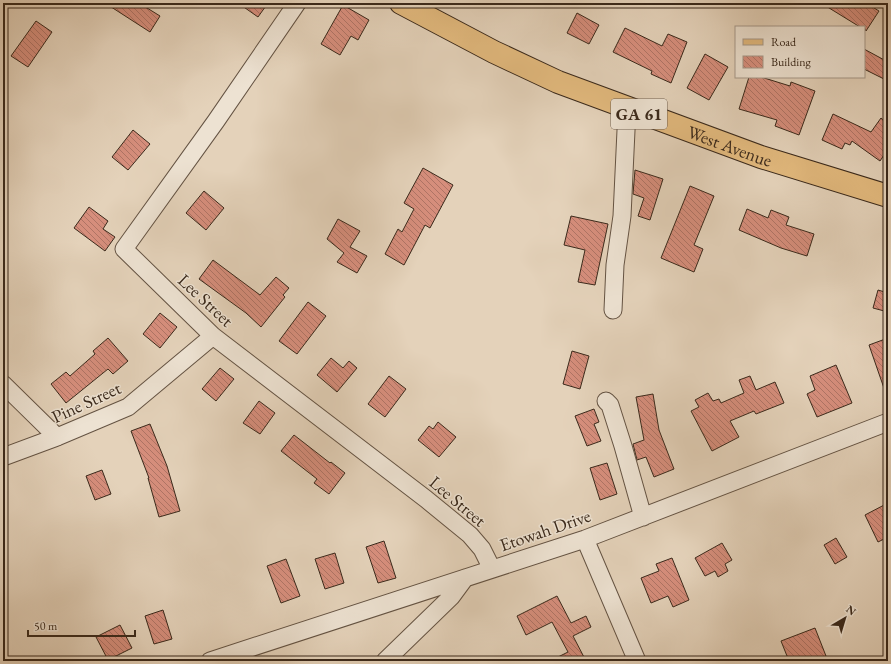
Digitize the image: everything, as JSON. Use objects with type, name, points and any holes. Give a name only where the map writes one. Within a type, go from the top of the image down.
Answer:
[{"type":"main road","name":"West Avenue","points":[[401,3],[494,52],[558,82],[628,110],[760,157],[887,192]]},
{"type":"street","name":"Lee Street","points":[[297,3],[216,121],[124,249],[213,336],[426,499],[464,531],[482,549],[492,569]]},
{"type":"street","points":[[613,310],[615,265],[622,216],[628,110]]},
{"type":"street","name":"Pine Street","points":[[3,457],[57,437],[128,406],[213,336]]},
{"type":"street","points":[[3,384],[57,437]]},
{"type":"street","points":[[606,401],[610,405],[624,446],[643,516]]},
{"type":"street","name":"Etowah Drive","points":[[210,661],[585,538],[888,422]]},
{"type":"street","points":[[585,538],[637,661]]},
{"type":"street","points":[[385,661],[452,598],[465,578]]},
{"type":"building","points":[[105,3],[139,3],[160,16],[150,32]]},
{"type":"building","points":[[238,3],[268,3],[258,17]]},
{"type":"building","points":[[821,3],[866,3],[879,11],[866,31],[865,26],[858,26]]},
{"type":"building","points":[[343,5],[369,20],[358,40],[351,36],[340,55],[321,44]]},
{"type":"building","points":[[577,13],[599,25],[589,44],[567,33]]},
{"type":"building","points":[[36,21],[52,32],[28,67],[11,56]]},
{"type":"building","points":[[625,28],[662,46],[668,34],[687,42],[671,83],[651,74],[652,71],[613,52]]},
{"type":"building","points":[[865,50],[888,62],[888,71],[884,79],[865,70]]},
{"type":"building","points":[[705,54],[728,67],[709,100],[687,88]]},
{"type":"building","points":[[749,78],[764,78],[790,86],[791,82],[815,91],[799,135],[775,126],[777,120],[739,109]]},
{"type":"building","points":[[833,114],[871,132],[881,118],[888,124],[888,149],[880,161],[852,141],[850,145],[845,143],[842,149],[822,140]]},
{"type":"building","points":[[133,130],[150,144],[128,170],[112,157]]},
{"type":"building","points":[[423,168],[453,185],[430,228],[425,225],[404,265],[385,254],[398,229],[402,232],[414,209],[404,203]]},
{"type":"building","points":[[635,170],[663,179],[650,220],[638,216],[644,198],[633,194]]},
{"type":"building","points":[[690,186],[714,196],[694,245],[703,249],[694,272],[661,258]]},
{"type":"building","points":[[204,191],[224,208],[206,230],[186,213]]},
{"type":"building","points":[[89,207],[108,221],[103,229],[115,237],[105,251],[74,228]]},
{"type":"building","points":[[747,209],[768,218],[771,210],[789,217],[786,225],[814,234],[807,256],[781,248],[739,230]]},
{"type":"building","points":[[571,216],[608,224],[595,285],[578,282],[585,250],[564,245]]},
{"type":"building","points":[[338,219],[360,231],[350,247],[367,256],[357,273],[337,262],[344,253],[327,239]]},
{"type":"building","points":[[213,260],[260,295],[276,277],[289,288],[283,295],[285,297],[261,327],[246,313],[199,279]]},
{"type":"building","points":[[878,290],[888,293],[888,312],[873,308]]},
{"type":"building","points":[[308,302],[326,316],[297,354],[279,341]]},
{"type":"building","points":[[160,313],[177,327],[160,348],[143,334]]},
{"type":"building","points":[[108,338],[128,361],[113,374],[108,369],[66,403],[51,384],[66,372],[70,376],[95,354],[93,351]]},
{"type":"building","points":[[888,338],[888,394],[886,394],[869,345]]},
{"type":"building","points":[[572,351],[589,356],[580,389],[563,384]]},
{"type":"building","points":[[331,358],[343,368],[349,361],[357,368],[337,392],[317,375]]},
{"type":"building","points":[[836,365],[852,403],[817,417],[807,394],[815,390],[810,376]]},
{"type":"building","points":[[220,368],[234,379],[216,401],[202,389]]},
{"type":"building","points":[[389,376],[406,389],[385,417],[368,404]]},
{"type":"building","points":[[750,376],[756,390],[775,382],[784,403],[756,414],[754,411],[730,421],[739,437],[712,451],[691,411],[699,407],[695,400],[708,393],[713,401],[719,399],[721,403],[744,393],[739,380]]},
{"type":"building","points":[[653,394],[659,430],[674,469],[654,477],[646,457],[637,460],[633,444],[644,440],[636,397]]},
{"type":"building","points":[[259,401],[275,413],[260,434],[243,423]]},
{"type":"building","points":[[594,409],[599,422],[594,424],[601,441],[587,446],[575,416]]},
{"type":"building","points":[[438,422],[456,437],[439,457],[418,440],[429,426],[433,429]]},
{"type":"building","points":[[150,424],[167,466],[180,511],[159,517],[149,478],[131,431]]},
{"type":"building","points":[[294,435],[345,473],[329,494],[314,483],[317,479],[281,451]]},
{"type":"building","points":[[607,463],[617,494],[600,500],[590,468]]},
{"type":"building","points":[[102,470],[111,494],[95,500],[86,476]]},
{"type":"building","points":[[888,503],[888,537],[878,542],[865,515]]},
{"type":"building","points":[[836,538],[847,557],[835,564],[824,545]]},
{"type":"building","points":[[384,541],[396,578],[378,583],[366,547]]},
{"type":"building","points":[[722,543],[732,560],[725,564],[728,571],[718,577],[715,571],[705,576],[695,558]]},
{"type":"building","points":[[335,553],[344,583],[325,589],[315,559]]},
{"type":"building","points":[[672,558],[689,600],[673,607],[668,596],[651,603],[641,578],[659,571],[656,564]]},
{"type":"building","points":[[286,559],[300,596],[281,603],[267,566]]},
{"type":"building","points":[[557,596],[571,623],[586,616],[591,627],[573,636],[586,661],[550,661],[568,652],[552,622],[526,635],[517,616]]},
{"type":"building","points":[[163,610],[172,639],[154,644],[145,616]]},
{"type":"building","points":[[120,625],[132,648],[108,660],[96,637]]},
{"type":"building","points":[[815,628],[826,656],[814,661],[789,661],[781,641]]}]
